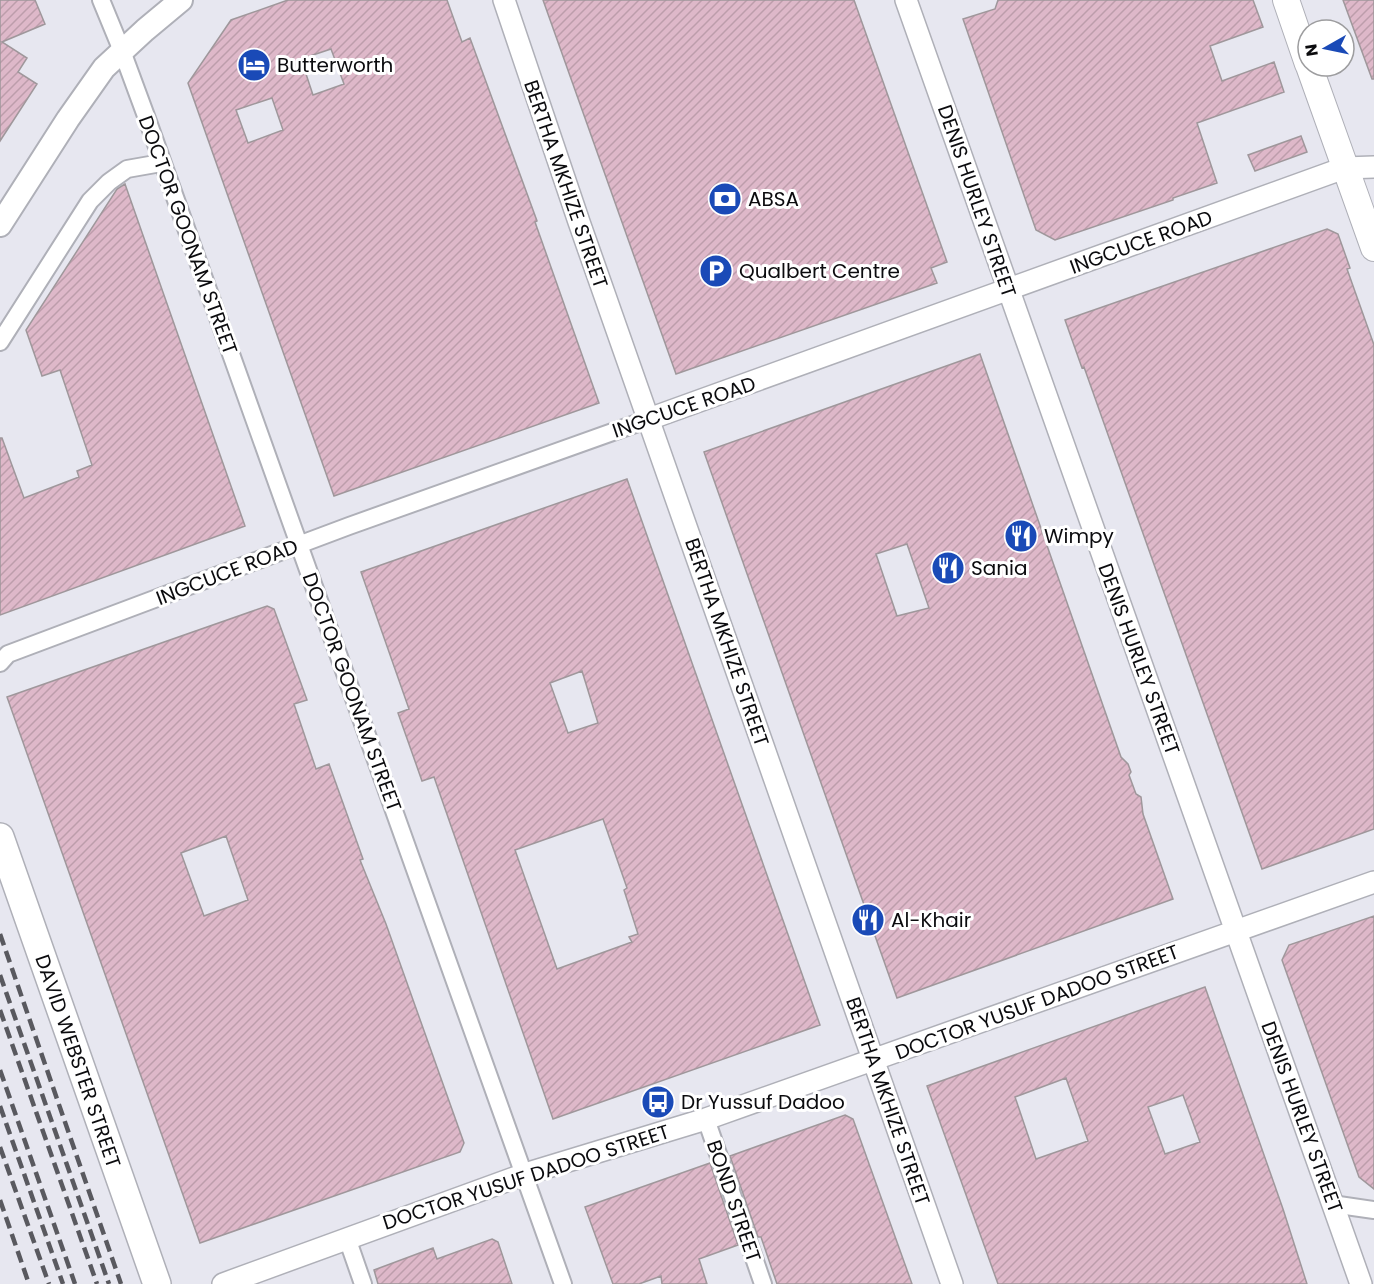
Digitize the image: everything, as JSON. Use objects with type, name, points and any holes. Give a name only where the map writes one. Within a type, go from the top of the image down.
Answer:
[{"type":"highway","name":"DAVID WEBSTER STREET","points":[[0,837],[157,1284]]},
{"type":"main road","points":[[0,225],[68,119],[104,68],[181,0]]},
{"type":"main road","points":[[1286,0],[1296,30]]},
{"type":"main road","points":[[1313,78],[1374,248]]},
{"type":"street","name":"DOCTOR GOONAM STREET","points":[[101,0],[122,51],[563,1284]]},
{"type":"street","name":"BERTHA MKHIZE STREET","points":[[504,0],[579,222],[952,1284]]},
{"type":"street","name":"DENIS HURLEY STREET","points":[[906,0],[1361,1284]]},
{"type":"street","points":[[0,342],[90,201],[109,182],[127,169],[162,163]]},
{"type":"street","name":"INGCUCE ROAD","points":[[3,656],[498,471],[649,419],[1344,168],[1374,167]]},
{"type":"street","name":"DOCTOR YUSUF DADOO STREET","points":[[223,1284],[525,1174],[706,1119],[1374,882]]},
{"type":"street","name":"BOND STREET","points":[[706,1119],[763,1284]]},
{"type":"street","points":[[1332,1204],[1374,1210]]},
{"type":"street","points":[[347,1238],[363,1284]]},
{"type":"building","points":[[0,0],[35,0],[45,24],[2,42],[27,58],[18,72],[37,84],[0,141]]},
{"type":"building","points":[[288,0],[447,0],[462,42],[470,38],[537,221],[535,222],[599,403],[334,496],[188,83],[231,20]],"holes":[[[331,49],[344,84],[313,95],[301,59]],[[272,98],[283,130],[248,143],[236,110]]]},
{"type":"building","points":[[543,0],[854,0],[947,262],[931,268],[937,283],[676,374]]},
{"type":"building","points":[[998,0],[1253,0],[1263,27],[1210,46],[1222,81],[1274,62],[1284,92],[1197,123],[1217,183],[1055,240],[1036,230],[963,19],[995,9]]},
{"type":"building","points":[[1343,0],[1374,0],[1374,79],[1372,79],[1356,35],[1356,18],[1350,18]]},
{"type":"building","points":[[1301,136],[1307,152],[1255,171],[1248,155]]},
{"type":"building","points":[[125,184],[245,526],[0,615],[0,438],[2,438],[24,498],[79,477],[77,471],[92,465],[60,370],[42,376],[26,330],[117,189]]},
{"type":"building","points":[[1327,229],[1338,234],[1350,268],[1347,269],[1374,345],[1374,829],[1262,869],[1084,367],[1082,368],[1065,320]]},
{"type":"building","points":[[980,354],[1121,757],[1128,764],[1131,772],[1129,775],[1136,794],[1141,797],[1143,814],[1173,899],[897,998],[704,452]],"holes":[[[907,544],[929,608],[897,616],[876,554]]]},
{"type":"building","points":[[627,479],[820,1025],[553,1119],[434,777],[422,781],[398,713],[409,709],[361,572]],"holes":[[[582,671],[598,723],[568,733],[550,683]],[[603,819],[627,888],[624,890],[638,934],[629,937],[632,942],[557,969],[515,850]]]},
{"type":"building","points":[[267,606],[274,609],[307,700],[294,704],[316,769],[329,764],[363,859],[360,860],[386,924],[464,1143],[460,1152],[200,1243],[7,697]],"holes":[[[226,836],[248,900],[204,916],[181,853]]]},
{"type":"building","points":[[1374,916],[1374,1189],[1359,1177],[1282,960],[1289,945]]},
{"type":"building","points":[[1205,987],[1307,1284],[998,1284],[927,1086]],"holes":[[[1066,1078],[1088,1141],[1036,1159],[1015,1097]],[[1183,1095],[1200,1142],[1165,1154],[1148,1107]]]},
{"type":"building","points":[[845,1115],[853,1119],[912,1284],[777,1284],[730,1156]]},
{"type":"building","points":[[710,1163],[738,1245],[699,1259],[707,1284],[662,1284],[661,1276],[639,1284],[613,1284],[585,1207]]},
{"type":"building","points":[[492,1239],[498,1242],[512,1284],[378,1284],[374,1270],[433,1248],[437,1259]]},
{"type":"railway","points":[[0,934],[121,1284]]},
{"type":"railway","points":[[0,975],[109,1284]]},
{"type":"railway","points":[[0,1010],[97,1284]]},
{"type":"railway","points":[[0,1070],[75,1284]]},
{"type":"railway","points":[[0,1106],[63,1284]]},
{"type":"railway","points":[[0,1147],[49,1284]]},
{"type":"railway","points":[[0,1200],[29,1284]]},
{"type":"place","name":"Butterworth","points":[[254,65]]},
{"type":"place","name":"ABSA","points":[[725,199]]},
{"type":"place","name":"Qualbert Centre","points":[[716,271]]},
{"type":"place","name":"Wimpy","points":[[1021,536]]},
{"type":"place","name":"Sania","points":[[948,568]]},
{"type":"place","name":"Al-Khair","points":[[868,920]]},
{"type":"place","name":"Dr Yussuf Dadoo","points":[[658,1102]]}]
